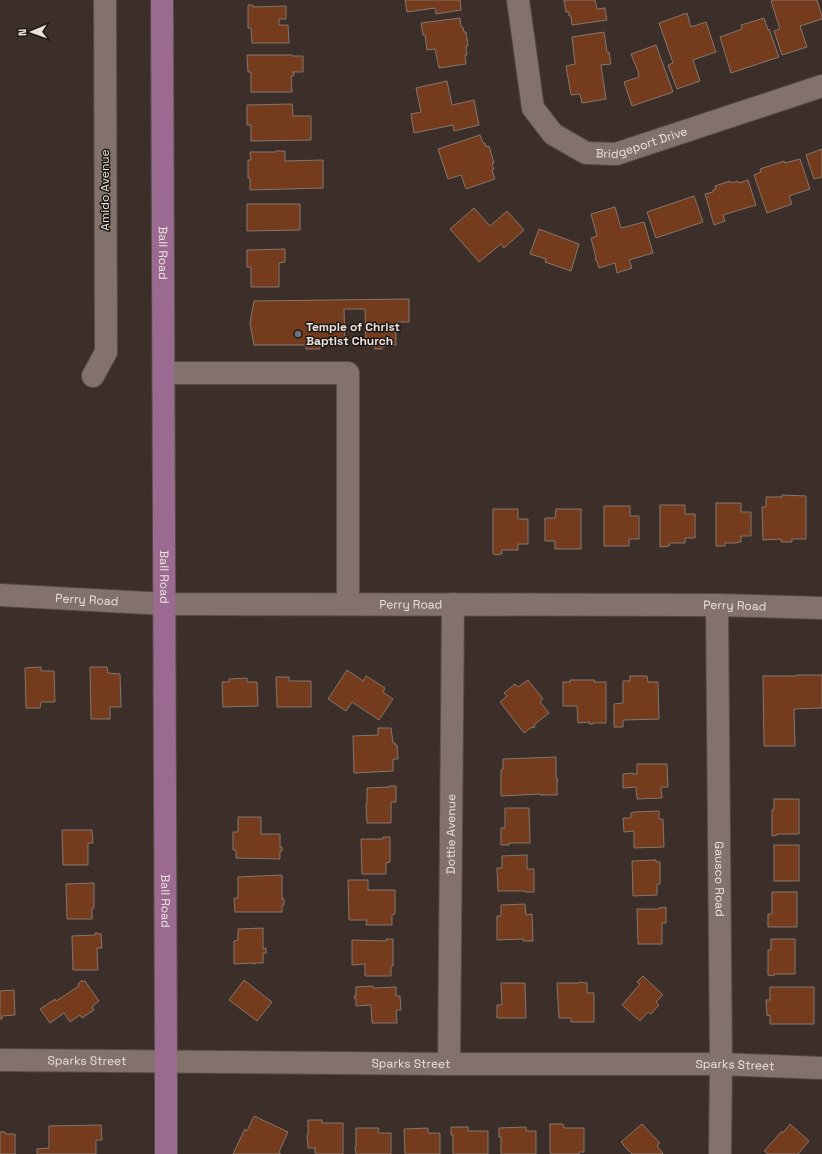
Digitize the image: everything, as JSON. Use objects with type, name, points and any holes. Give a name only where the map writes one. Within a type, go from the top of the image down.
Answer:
[{"type":"main road","name":"Ball Road","points":[[162,0],[166,1154]]},
{"type":"street","name":"Amido Avenue","points":[[93,376],[106,352],[105,0]]},
{"type":"street","name":"Bridgeport Drive","points":[[518,0],[533,108],[553,134],[586,153],[616,154],[822,86]]},
{"type":"street","points":[[164,373],[348,372],[348,604]]},
{"type":"street","name":"Perry Road","points":[[0,595],[164,604],[717,605],[822,608]]},
{"type":"street","name":"Dottie Avenue","points":[[449,1064],[453,604]]},
{"type":"street","name":"Gausco Road","points":[[717,605],[721,1064],[720,1154]]},
{"type":"street","name":"Sparks Street","points":[[0,1060],[449,1064],[721,1064],[822,1068]]},
{"type":"building","points":[[405,0],[460,0],[461,10],[436,14],[435,8],[407,12]]},
{"type":"building","points":[[564,0],[595,0],[597,9],[605,8],[607,20],[572,25],[571,16],[569,16],[569,12],[566,12]]},
{"type":"building","points":[[817,0],[822,19],[800,26],[807,47],[782,55],[774,31],[780,29],[771,1]]},
{"type":"building","points":[[248,5],[253,5],[253,7],[286,6],[286,19],[279,19],[279,25],[288,25],[289,43],[252,43],[251,28],[248,28]]},
{"type":"building","points":[[687,13],[691,27],[706,22],[716,52],[693,60],[700,81],[677,89],[668,65],[673,63],[659,23]]},
{"type":"building","points":[[460,18],[461,27],[463,27],[464,32],[466,32],[468,46],[466,46],[467,55],[465,55],[466,64],[439,68],[435,49],[427,50],[425,35],[423,35],[421,23]]},
{"type":"building","points":[[764,18],[779,57],[731,73],[720,37],[742,29],[741,25]]},
{"type":"building","points":[[604,32],[607,52],[609,52],[611,64],[601,65],[606,99],[582,103],[580,94],[571,95],[566,66],[575,64],[572,37]]},
{"type":"building","points":[[656,45],[673,92],[632,106],[624,82],[639,77],[639,74],[631,54]]},
{"type":"building","points":[[247,55],[303,56],[303,72],[292,72],[294,73],[294,76],[291,76],[292,92],[251,92],[251,72],[248,72]]},
{"type":"building","points":[[447,81],[452,105],[474,100],[479,125],[454,131],[453,125],[414,133],[411,114],[421,112],[416,88]]},
{"type":"building","points":[[292,104],[293,116],[311,116],[311,140],[251,141],[251,125],[247,125],[247,105]]},
{"type":"building","points":[[480,135],[486,147],[489,146],[494,163],[492,164],[494,169],[492,170],[495,179],[466,189],[461,175],[448,179],[438,149]]},
{"type":"building","points":[[822,149],[822,177],[814,179],[806,155]]},
{"type":"building","points":[[285,151],[285,161],[323,160],[323,188],[250,190],[248,160],[251,160],[250,152]]},
{"type":"building","points":[[800,159],[810,189],[789,196],[792,204],[767,213],[754,175],[761,172],[760,169],[784,161],[785,163]]},
{"type":"building","points":[[748,180],[756,205],[723,215],[725,221],[714,225],[705,194],[713,192],[713,190],[716,189],[715,186],[730,181],[731,183],[738,181],[739,183]]},
{"type":"building","points":[[694,196],[703,222],[656,238],[647,212]]},
{"type":"building","points":[[247,204],[300,204],[300,230],[247,231]]},
{"type":"building","points":[[615,207],[621,228],[644,222],[653,253],[629,260],[632,268],[617,273],[615,263],[599,268],[595,258],[591,238],[597,236],[591,214]]},
{"type":"building","points":[[474,208],[490,226],[507,211],[524,230],[504,248],[501,244],[479,262],[450,229]]},
{"type":"building","points":[[539,229],[579,244],[571,271],[545,262],[546,259],[530,254]]},
{"type":"building","points":[[285,249],[285,262],[279,263],[279,287],[251,287],[251,267],[247,267],[247,250]]},
{"type":"building","name":"Temple of Christ Baptist Church","points":[[409,299],[409,322],[396,322],[396,345],[382,346],[382,349],[375,349],[375,346],[366,346],[365,309],[344,309],[345,345],[320,345],[320,349],[306,349],[306,345],[254,345],[250,323],[254,301]]},
{"type":"building","points":[[782,495],[806,496],[806,539],[792,539],[792,542],[781,542],[781,539],[763,540],[762,507],[766,507],[766,497],[782,497]]},
{"type":"building","points":[[716,503],[741,503],[741,512],[751,512],[751,536],[741,536],[741,542],[725,543],[725,546],[716,546]]},
{"type":"building","points":[[660,505],[685,505],[685,514],[695,514],[695,538],[685,538],[685,543],[670,543],[669,546],[660,547]]},
{"type":"building","points":[[604,506],[630,506],[630,516],[639,516],[639,539],[629,539],[629,546],[604,546]]},
{"type":"building","points":[[493,509],[518,509],[518,519],[528,519],[528,544],[518,544],[518,550],[502,550],[502,554],[493,554]]},
{"type":"building","points":[[556,509],[581,509],[581,549],[555,549],[555,541],[545,541],[545,518],[555,518]]},
{"type":"building","points":[[41,667],[41,671],[54,671],[55,702],[41,702],[40,708],[26,708],[25,668]]},
{"type":"building","points":[[90,667],[107,667],[108,673],[120,674],[121,707],[110,707],[110,719],[91,719]]},
{"type":"building","points":[[347,670],[363,681],[366,676],[385,688],[383,692],[393,699],[379,720],[352,702],[346,711],[328,699]]},
{"type":"building","points":[[822,675],[822,708],[794,709],[795,746],[764,746],[763,676]]},
{"type":"building","points":[[630,676],[647,676],[648,682],[658,682],[659,719],[623,720],[623,727],[614,727],[614,704],[623,703],[623,681],[630,681]]},
{"type":"building","points":[[276,677],[289,677],[289,681],[311,681],[311,707],[277,707]]},
{"type":"building","points":[[247,678],[247,682],[257,682],[258,706],[223,707],[222,682],[229,682],[229,679]]},
{"type":"building","points":[[528,680],[543,699],[540,702],[549,713],[534,725],[535,727],[532,727],[524,733],[500,702],[507,696],[504,693],[515,684],[518,687]]},
{"type":"building","points":[[570,680],[595,680],[594,682],[606,682],[606,723],[578,723],[577,706],[563,706],[563,682],[570,682]]},
{"type":"building","points":[[378,728],[391,728],[393,743],[397,745],[398,759],[393,759],[393,771],[354,773],[353,736],[378,735]]},
{"type":"building","points":[[556,757],[556,778],[558,781],[557,795],[540,794],[501,796],[501,770],[503,769],[503,759]]},
{"type":"building","points":[[637,764],[667,764],[668,787],[661,787],[662,798],[637,799],[636,787],[623,788],[623,774],[637,774]]},
{"type":"building","points":[[396,786],[396,802],[391,802],[391,823],[367,823],[367,788]]},
{"type":"building","points":[[774,799],[799,799],[799,834],[777,834],[772,836],[772,810],[774,810]]},
{"type":"building","points":[[505,808],[529,808],[530,843],[509,843],[509,845],[501,845],[501,828],[505,828]]},
{"type":"building","points":[[659,811],[659,819],[663,819],[664,847],[634,848],[634,831],[624,832],[623,818],[631,818],[631,813],[634,812]]},
{"type":"building","points":[[238,817],[261,817],[261,834],[280,834],[280,847],[282,847],[282,851],[280,851],[280,859],[236,858],[236,850],[233,850],[233,832],[238,832]]},
{"type":"building","points":[[62,830],[92,830],[93,843],[88,843],[88,865],[63,865]]},
{"type":"building","points":[[383,837],[390,837],[390,862],[386,863],[386,874],[362,874],[361,839],[383,839]]},
{"type":"building","points":[[774,845],[799,845],[799,881],[774,881]]},
{"type":"building","points":[[527,855],[527,869],[534,869],[534,892],[498,891],[497,868],[502,868],[502,856]]},
{"type":"building","points":[[656,860],[656,862],[660,862],[660,884],[657,884],[657,895],[633,896],[632,861]]},
{"type":"building","points":[[282,875],[282,899],[284,899],[284,905],[282,905],[282,912],[235,912],[234,898],[238,898],[238,877]]},
{"type":"building","points":[[348,880],[368,880],[368,890],[395,890],[395,914],[392,915],[392,925],[366,925],[367,920],[349,920]]},
{"type":"building","points":[[94,883],[94,908],[92,908],[92,919],[67,919],[66,884]]},
{"type":"building","points":[[772,892],[797,892],[797,927],[768,927],[768,914],[772,914]]},
{"type":"building","points":[[525,904],[526,915],[532,914],[533,941],[523,941],[523,939],[497,940],[497,916],[501,916],[501,905]]},
{"type":"building","points":[[666,907],[666,923],[662,923],[662,944],[638,944],[637,909],[659,909]]},
{"type":"building","points":[[263,928],[263,949],[266,948],[266,953],[263,953],[263,963],[234,964],[234,941],[238,940],[238,929]]},
{"type":"building","points":[[95,933],[101,934],[102,948],[97,948],[98,970],[73,970],[72,936],[95,935]]},
{"type":"building","points":[[386,939],[393,939],[393,966],[391,966],[391,976],[365,976],[365,964],[352,965],[352,940],[386,941]]},
{"type":"building","points":[[771,939],[795,939],[795,974],[774,974],[774,976],[768,975],[768,950],[771,950]]},
{"type":"building","points":[[643,976],[663,995],[656,1002],[659,1005],[651,1014],[648,1012],[640,1021],[622,1005],[640,984],[637,982]]},
{"type":"building","points":[[82,980],[83,982],[85,981],[99,1001],[92,1007],[94,1010],[82,1018],[80,1015],[70,1022],[64,1013],[50,1023],[40,1009],[55,999],[56,1001],[79,986],[78,984]]},
{"type":"building","points":[[244,980],[272,1002],[257,1021],[229,1000]]},
{"type":"building","points":[[501,983],[525,983],[526,1018],[497,1018],[497,1005],[502,1005]]},
{"type":"building","points":[[557,983],[587,983],[587,993],[594,993],[594,1022],[571,1022],[571,1018],[559,1018]]},
{"type":"building","points":[[373,986],[373,988],[396,987],[396,996],[400,996],[401,1010],[396,1010],[397,1023],[372,1023],[371,1005],[356,1006],[356,999],[354,996],[356,996],[356,987]]},
{"type":"building","points":[[770,987],[814,987],[814,1024],[770,1024],[770,1015],[767,1016],[766,1000],[770,1000]]},
{"type":"building","points":[[14,990],[15,1015],[2,1016],[2,1019],[0,1019],[0,991]]},
{"type":"building","points":[[254,1116],[288,1132],[279,1152],[281,1154],[233,1154],[245,1129],[247,1131]]},
{"type":"building","points":[[308,1120],[322,1120],[322,1123],[343,1123],[343,1154],[317,1154],[315,1153],[316,1148],[308,1148]]},
{"type":"building","points":[[550,1124],[563,1124],[564,1128],[584,1128],[584,1152],[579,1152],[579,1154],[551,1154]]},
{"type":"building","points":[[642,1124],[660,1143],[657,1146],[663,1153],[662,1154],[632,1154],[621,1142]]},
{"type":"building","points":[[790,1124],[809,1141],[798,1154],[768,1154],[764,1151],[782,1131],[783,1133]]},
{"type":"building","points":[[101,1125],[102,1140],[96,1140],[96,1154],[37,1154],[37,1149],[49,1148],[49,1126]]},
{"type":"building","points":[[451,1127],[468,1127],[468,1131],[488,1131],[488,1154],[453,1154],[453,1135],[451,1135]]},
{"type":"building","points":[[526,1127],[526,1131],[536,1131],[536,1154],[501,1154],[501,1137],[499,1137],[499,1128]]},
{"type":"building","points":[[356,1128],[379,1128],[378,1133],[391,1133],[391,1154],[356,1154]]},
{"type":"building","points":[[428,1128],[428,1133],[440,1133],[440,1154],[405,1154],[404,1129]]},
{"type":"building","points":[[0,1132],[5,1132],[5,1134],[15,1134],[15,1154],[0,1154]]},
{"type":"place","name":"Temple of Christ Baptist Church","points":[[298,334]]}]
